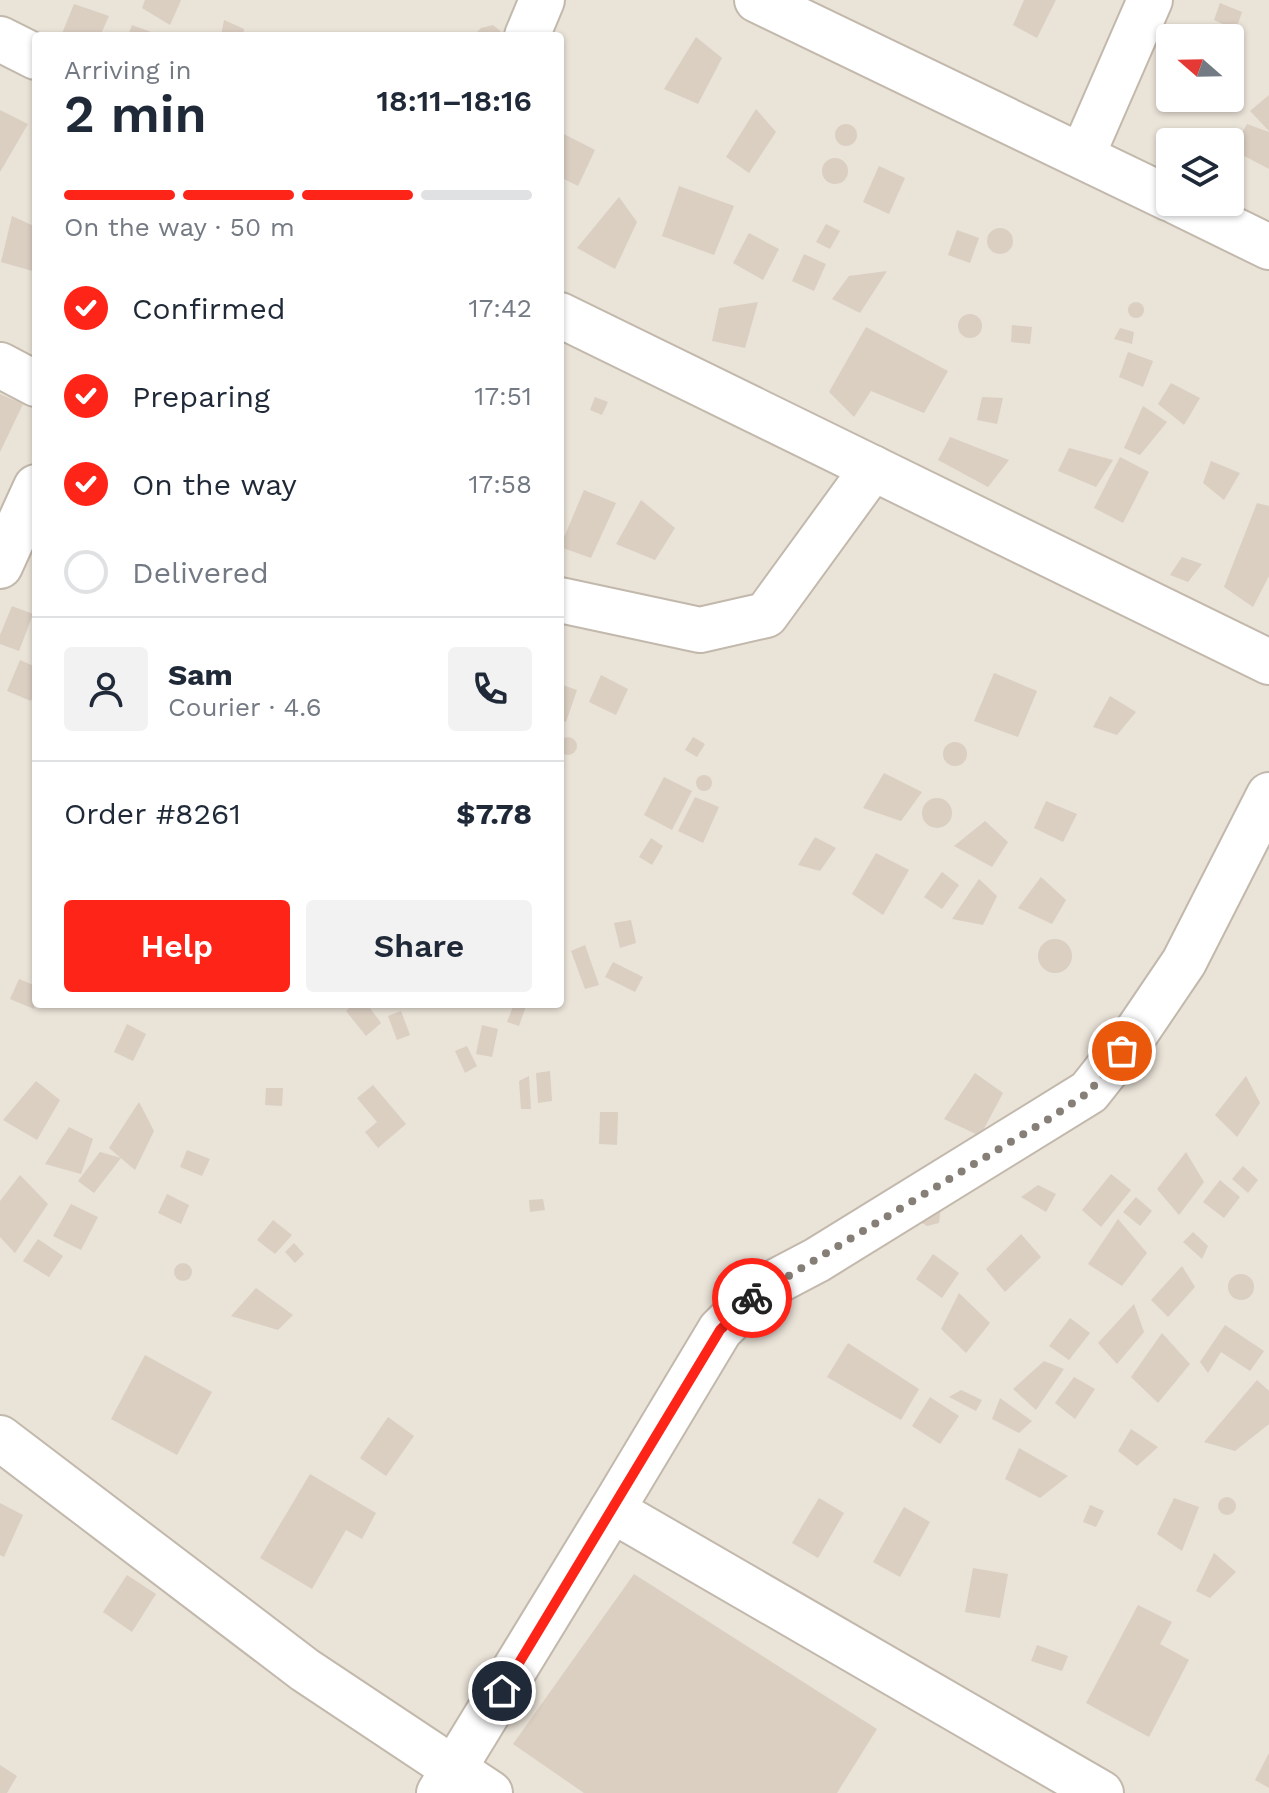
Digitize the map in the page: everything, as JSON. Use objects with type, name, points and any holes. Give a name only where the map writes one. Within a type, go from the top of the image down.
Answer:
[{"type":"street","points":[[529,32],[542,0]]},
{"type":"street","points":[[757,0],[1156,192]]},
{"type":"street","points":[[1082,156],[1150,0]]},
{"type":"street","points":[[0,39],[32,55]]},
{"type":"street","points":[[1206,216],[1269,247]]},
{"type":"street","points":[[564,317],[1269,662]]},
{"type":"street","points":[[0,365],[32,382]]},
{"type":"street","points":[[564,601],[700,630],[766,615],[873,468]]},
{"type":"street","points":[[0,566],[32,496]]},
{"type":"street","points":[[447,1781],[720,1330],[760,1290],[817,1260],[1089,1092],[1138,1030],[1184,962],[1269,795]]},
{"type":"street","points":[[0,1438],[447,1781],[490,1793]]},
{"type":"street","points":[[612,1510],[1101,1793]]},
{"type":"shaded area","points":[[0,0],[1269,0],[1269,1793],[0,1793]]},
{"type":"building","points":[[145,0],[181,0],[170,25],[142,8]]},
{"type":"building","points":[[1024,0],[1056,0],[1037,38],[1013,25]]},
{"type":"building","points":[[1220,3],[1242,12],[1238,24],[1223,24],[1214,20]]},
{"type":"building","points":[[74,4],[109,16],[102,32],[63,32]]},
{"type":"building","points":[[224,20],[244,29],[244,32],[222,32]]},
{"type":"building","points":[[132,25],[151,32],[129,32]]},
{"type":"building","points":[[493,25],[501,32],[477,32]]},
{"type":"building","points":[[696,37],[722,58],[698,104],[664,89]]},
{"type":"building","points":[[1269,95],[1269,131],[1250,111]]},
{"type":"building","points":[[756,109],[776,132],[749,173],[726,157]]},
{"type":"building","points":[[0,110],[28,124],[0,172]]},
{"type":"building","points":[[846,124],[854,127],[857,135],[854,143],[846,146],[838,143],[835,135],[838,127]]},
{"type":"building","points":[[1247,124],[1269,132],[1269,169],[1244,156],[1244,130]]},
{"type":"building","points":[[564,134],[595,150],[578,186],[564,179]]},
{"type":"building","points":[[835,158],[844,162],[848,171],[844,180],[835,184],[826,180],[822,171],[826,162]]},
{"type":"building","points":[[879,166],[905,178],[889,214],[863,202]]},
{"type":"building","points":[[679,186],[734,206],[714,255],[662,236]]},
{"type":"building","points":[[619,197],[637,222],[615,269],[577,248]]},
{"type":"building","points":[[12,216],[32,225],[32,271],[1,262]]},
{"type":"building","points":[[826,224],[840,231],[830,249],[816,242]]},
{"type":"building","points":[[1000,228],[1009,232],[1013,241],[1009,250],[1000,254],[991,250],[987,241],[991,232]]},
{"type":"building","points":[[957,230],[979,238],[970,263],[948,255]]},
{"type":"building","points":[[749,233],[779,249],[763,280],[733,263]]},
{"type":"building","points":[[804,254],[826,264],[814,291],[792,281]]},
{"type":"building","points":[[887,271],[860,313],[832,299],[849,276]]},
{"type":"building","points":[[758,302],[745,348],[712,341],[719,308]]},
{"type":"building","points":[[1136,302],[1144,310],[1136,318],[1128,310]]},
{"type":"building","points":[[970,314],[979,317],[982,326],[979,335],[970,338],[961,335],[958,326],[961,317]]},
{"type":"building","points":[[1012,325],[1032,327],[1030,344],[1011,342]]},
{"type":"building","points":[[866,327],[948,371],[924,413],[871,391],[854,417],[829,392]]},
{"type":"building","points":[[1120,328],[1134,332],[1132,344],[1114,339]]},
{"type":"building","points":[[1128,352],[1153,361],[1143,387],[1119,377]]},
{"type":"building","points":[[1171,383],[1200,398],[1184,425],[1158,404]]},
{"type":"building","points":[[0,394],[23,404],[0,452]]},
{"type":"building","points":[[595,397],[608,402],[602,415],[590,410]]},
{"type":"building","points":[[982,397],[1003,398],[997,424],[977,420]]},
{"type":"building","points":[[1143,406],[1167,422],[1140,455],[1124,448]]},
{"type":"building","points":[[950,437],[1009,460],[988,487],[938,460]]},
{"type":"building","points":[[1069,448],[1113,460],[1096,487],[1058,471]]},
{"type":"building","points":[[1120,457],[1149,472],[1123,523],[1094,508]]},
{"type":"building","points":[[1211,461],[1240,473],[1224,500],[1203,483]]},
{"type":"building","points":[[584,490],[616,503],[591,558],[564,548],[564,538]]},
{"type":"building","points":[[641,500],[675,528],[655,560],[616,544]]},
{"type":"building","points":[[1257,503],[1269,506],[1269,576],[1253,607],[1224,587]]},
{"type":"building","points":[[1182,557],[1202,564],[1188,582],[1170,575]]},
{"type":"building","points":[[12,606],[32,614],[19,651],[0,644],[0,635]]},
{"type":"building","points":[[20,660],[32,665],[31,701],[7,691]]},
{"type":"building","points":[[994,673],[1037,691],[1018,737],[974,721]]},
{"type":"building","points":[[601,675],[628,689],[616,715],[589,702]]},
{"type":"building","points":[[564,685],[577,690],[564,721]]},
{"type":"building","points":[[1110,696],[1136,712],[1117,735],[1093,727]]},
{"type":"building","points":[[564,737],[572,737],[577,742],[575,753],[564,755]]},
{"type":"building","points":[[693,737],[705,744],[697,757],[685,750]]},
{"type":"building","points":[[955,742],[963,746],[967,754],[963,762],[955,766],[947,762],[943,754],[947,746]]},
{"type":"building","points":[[884,773],[922,792],[901,821],[863,808]]},
{"type":"building","points":[[704,775],[710,777],[710,789],[704,791],[698,789],[696,783],[698,777]]},
{"type":"building","points":[[664,777],[692,791],[672,830],[644,815]]},
{"type":"building","points":[[695,797],[719,807],[703,843],[678,831]]},
{"type":"building","points":[[937,798],[943,799],[951,807],[951,819],[943,827],[937,828],[931,827],[923,819],[922,813],[923,807],[931,799]]},
{"type":"building","points":[[1046,801],[1077,814],[1063,842],[1034,828]]},
{"type":"building","points":[[985,821],[1008,842],[992,867],[954,846]]},
{"type":"building","points":[[815,837],[836,848],[820,871],[798,865]]},
{"type":"building","points":[[651,838],[663,846],[652,865],[639,857]]},
{"type":"building","points":[[876,853],[909,870],[883,915],[852,894]]},
{"type":"building","points":[[942,872],[959,885],[942,909],[924,897]]},
{"type":"building","points":[[1041,877],[1066,900],[1052,924],[1018,908]]},
{"type":"building","points":[[979,879],[997,896],[983,925],[952,919]]},
{"type":"building","points":[[631,920],[636,943],[620,948],[614,923]]},
{"type":"building","points":[[1055,939],[1067,944],[1072,956],[1067,968],[1055,973],[1043,968],[1038,956],[1043,944]]},
{"type":"building","points":[[585,945],[599,985],[585,989],[571,951]]},
{"type":"building","points":[[613,962],[643,977],[635,992],[605,977]]},
{"type":"building","points":[[19,979],[32,984],[34,1009],[10,999]]},
{"type":"building","points":[[349,1008],[370,1008],[381,1023],[366,1036],[346,1011]]},
{"type":"building","points":[[512,1008],[525,1008],[519,1026],[507,1022]]},
{"type":"building","points":[[401,1011],[410,1035],[397,1040],[388,1016]]},
{"type":"building","points":[[127,1024],[146,1034],[133,1061],[114,1052]]},
{"type":"building","points":[[482,1025],[498,1029],[492,1057],[476,1054]]},
{"type":"building","points":[[467,1046],[477,1066],[465,1073],[455,1051]]},
{"type":"building","points":[[550,1071],[552,1101],[538,1103],[536,1073]]},
{"type":"building","points":[[975,1073],[1003,1093],[980,1136],[944,1119]]},
{"type":"building","points":[[529,1076],[531,1109],[521,1109],[519,1081]]},
{"type":"building","points":[[1246,1076],[1260,1103],[1237,1137],[1215,1115]]},
{"type":"building","points":[[36,1081],[60,1100],[37,1140],[3,1120]]},
{"type":"building","points":[[373,1085],[406,1124],[378,1148],[365,1132],[377,1122],[357,1098]]},
{"type":"building","points":[[266,1088],[283,1088],[282,1106],[265,1105]]},
{"type":"building","points":[[139,1102],[154,1131],[135,1170],[109,1148]]},
{"type":"building","points":[[600,1112],[618,1112],[617,1145],[599,1144]]},
{"type":"building","points":[[69,1127],[93,1139],[81,1174],[45,1164]]},
{"type":"building","points":[[187,1150],[210,1159],[202,1176],[180,1167]]},
{"type":"building","points":[[100,1152],[121,1158],[94,1193],[78,1181]]},
{"type":"building","points":[[1186,1152],[1204,1182],[1179,1215],[1157,1189]]},
{"type":"building","points":[[1243,1166],[1258,1180],[1248,1193],[1232,1179]]},
{"type":"building","points":[[1111,1174],[1131,1190],[1101,1227],[1082,1210]]},
{"type":"building","points":[[20,1175],[48,1204],[15,1253],[0,1237],[0,1201]]},
{"type":"building","points":[[1220,1180],[1240,1197],[1224,1218],[1203,1202]]},
{"type":"building","points":[[1038,1185],[1056,1194],[1046,1212],[1021,1197]]},
{"type":"building","points":[[167,1194],[189,1205],[181,1224],[158,1213]]},
{"type":"building","points":[[1136,1197],[1152,1211],[1140,1226],[1123,1212]]},
{"type":"building","points":[[543,1199],[545,1210],[530,1212],[529,1200]]},
{"type":"building","points":[[71,1204],[98,1217],[81,1250],[53,1236]]},
{"type":"building","points":[[941,1206],[939,1223],[927,1226],[919,1221]]},
{"type":"building","points":[[1118,1219],[1147,1253],[1122,1286],[1088,1264]]},
{"type":"building","points":[[273,1220],[292,1235],[275,1254],[257,1240]]},
{"type":"building","points":[[1193,1232],[1208,1246],[1202,1259],[1183,1242]]},
{"type":"building","points":[[1021,1234],[1041,1257],[1005,1292],[986,1269]]},
{"type":"building","points":[[38,1239],[63,1256],[49,1277],[23,1261]]},
{"type":"building","points":[[294,1243],[304,1254],[295,1263],[285,1252]]},
{"type":"building","points":[[933,1254],[959,1273],[942,1298],[916,1279]]},
{"type":"building","points":[[179,1263],[187,1263],[192,1272],[190,1279],[179,1281],[174,1276],[174,1268]]},
{"type":"building","points":[[1182,1266],[1195,1287],[1168,1317],[1151,1300]]},
{"type":"building","points":[[1241,1274],[1250,1278],[1254,1287],[1250,1296],[1241,1300],[1232,1296],[1228,1287],[1232,1278]]},
{"type":"building","points":[[256,1288],[293,1315],[278,1330],[231,1316]]},
{"type":"building","points":[[959,1293],[990,1323],[966,1353],[941,1329]]},
{"type":"building","points":[[1134,1304],[1144,1332],[1117,1364],[1098,1343]]},
{"type":"building","points":[[1070,1318],[1090,1333],[1069,1360],[1049,1346]]},
{"type":"building","points":[[1225,1325],[1264,1351],[1250,1371],[1221,1352],[1208,1373],[1200,1362]]},
{"type":"building","points":[[1162,1333],[1190,1364],[1158,1403],[1131,1377]]},
{"type":"building","points":[[848,1343],[919,1389],[901,1420],[827,1377]]},
{"type":"building","points":[[145,1355],[212,1392],[177,1455],[111,1419]]},
{"type":"building","points":[[1044,1361],[1064,1369],[1036,1410],[1013,1389]]},
{"type":"building","points":[[1074,1377],[1095,1389],[1075,1419],[1055,1403]]},
{"type":"building","points":[[1257,1380],[1269,1391],[1269,1424],[1235,1451],[1204,1442]]},
{"type":"building","points":[[961,1390],[982,1400],[976,1411],[949,1397]]},
{"type":"building","points":[[930,1397],[959,1416],[940,1444],[912,1426]]},
{"type":"building","points":[[1000,1398],[1032,1421],[1019,1433],[992,1419]]},
{"type":"building","points":[[388,1417],[414,1436],[386,1476],[360,1458]]},
{"type":"building","points":[[1131,1429],[1158,1447],[1137,1466],[1118,1451]]},
{"type":"building","points":[[1019,1448],[1068,1476],[1040,1498],[1005,1479]]},
{"type":"building","points":[[310,1474],[376,1513],[362,1539],[346,1530],[312,1589],[260,1558]]},
{"type":"building","points":[[1223,1497],[1231,1497],[1236,1506],[1234,1513],[1223,1515],[1218,1510],[1218,1502]]},
{"type":"building","points":[[819,1498],[844,1513],[818,1558],[792,1543]]},
{"type":"building","points":[[1174,1498],[1199,1507],[1182,1551],[1157,1534]]},
{"type":"building","points":[[0,1503],[23,1515],[4,1557],[0,1555]]},
{"type":"building","points":[[1090,1505],[1104,1511],[1096,1527],[1083,1522]]},
{"type":"building","points":[[904,1507],[930,1522],[900,1577],[873,1562]]},
{"type":"building","points":[[1214,1553],[1236,1572],[1210,1598],[1196,1591]]},
{"type":"building","points":[[973,1568],[1008,1574],[1000,1618],[965,1612]]},
{"type":"building","points":[[634,1574],[877,1729],[837,1793],[584,1793],[513,1744]]},
{"type":"building","points":[[127,1575],[156,1594],[132,1632],[103,1612]]},
{"type":"building","points":[[1138,1605],[1172,1622],[1160,1644],[1189,1660],[1149,1737],[1086,1703]]},
{"type":"building","points":[[1037,1645],[1068,1656],[1062,1671],[1031,1661]]},
{"type":"building","points":[[1269,1753],[1269,1788],[1255,1780]]},
{"type":"building","points":[[0,1765],[17,1776],[7,1793],[0,1793]]},
{"type":"way so far","points":[[752,1298],[760,1290],[817,1260],[1052,1117],[1089,1092],[1122,1051]]},
{"type":"route","points":[[502,1691],[720,1330],[752,1298]]}]
